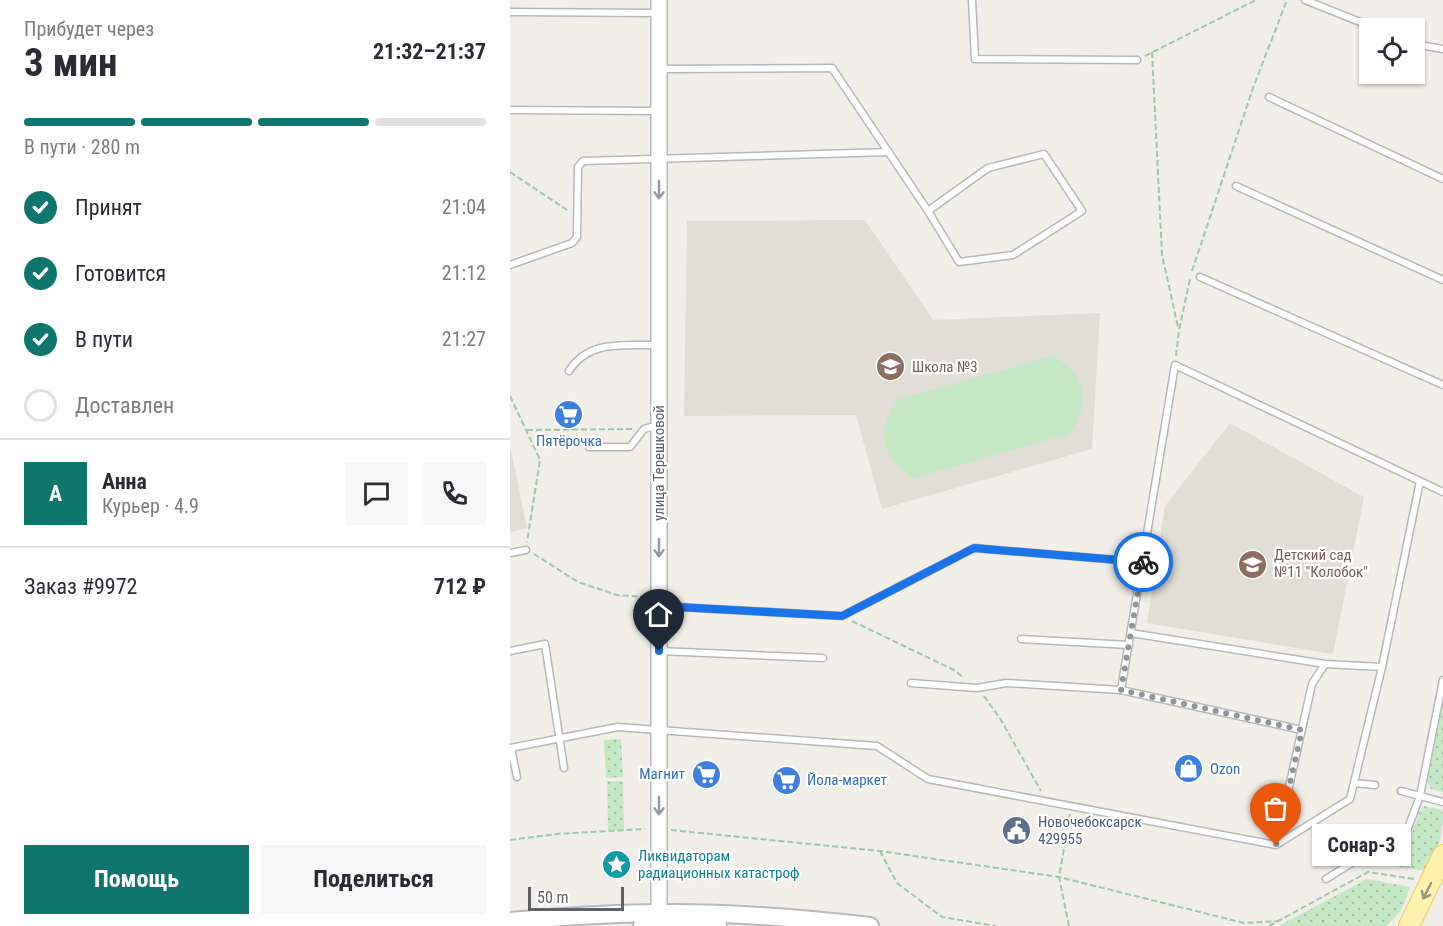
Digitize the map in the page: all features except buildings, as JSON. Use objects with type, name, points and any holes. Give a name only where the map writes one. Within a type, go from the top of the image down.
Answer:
[{"type":"main road","points":[[1409,926],[1443,855]]},
{"type":"main road","points":[[510,921],[574,916],[717,923],[807,919],[870,926]]},
{"type":"main road","points":[[642,926],[659,919]]},
{"type":"street","name":"улица Терешковой","points":[[659,6],[659,919]]},
{"type":"lane","points":[[972,0],[975,59],[1137,60]]},
{"type":"lane","points":[[1305,0],[1359,21]]},
{"type":"lane","points":[[510,12],[659,6]]},
{"type":"lane","points":[[1425,46],[1443,49]]},
{"type":"lane","points":[[659,69],[832,68],[928,211],[959,262],[1013,255],[1082,211],[1044,154],[988,168],[928,211]]},
{"type":"lane","points":[[1269,97],[1443,179]]},
{"type":"lane","points":[[510,110],[659,111]]},
{"type":"lane","points":[[510,266],[572,243],[577,237],[578,167],[583,161],[889,152]]},
{"type":"lane","points":[[1236,186],[1443,280]]},
{"type":"lane","points":[[1200,277],[1443,385]]},
{"type":"lane","points":[[569,371],[575,362],[590,350],[603,347],[658,345]]},
{"type":"lane","points":[[1121,690],[1175,365],[1443,492]]},
{"type":"lane","points":[[589,447],[630,447],[644,429],[659,425]]},
{"type":"lane","points":[[517,777],[511,748],[618,727],[877,746],[928,779],[1276,845],[1350,799],[1382,667],[1420,482]]},
{"type":"lane","points":[[659,602],[842,616],[974,548],[1143,562]]},
{"type":"lane","points":[[510,554],[526,550]]},
{"type":"lane","points":[[1131,633],[1325,664],[1382,667]]},
{"type":"lane","points":[[1021,639],[1129,645]]},
{"type":"lane","points":[[510,651],[545,644],[564,768]]},
{"type":"lane","points":[[659,651],[824,658]]},
{"type":"lane","points":[[1276,845],[1312,684],[1325,664]]},
{"type":"lane","points":[[1326,879],[1408,828],[1420,796],[1443,680]]},
{"type":"lane","points":[[911,683],[977,688],[1006,683],[1121,690],[1302,730]]},
{"type":"lane","points":[[1354,783],[1376,785]]},
{"type":"lane","points":[[1401,791],[1443,802]]},
{"type":"path","points":[[1179,330],[1162,255],[1152,52],[1256,0]]},
{"type":"path","points":[[1175,365],[1179,330],[1191,274],[1253,88],[1287,0]]},
{"type":"path","points":[[510,172],[577,216]]},
{"type":"path","points":[[510,396],[540,460],[526,550],[578,582],[617,595],[659,602]]},
{"type":"path","points":[[526,430],[644,429]]},
{"type":"path","points":[[1069,926],[1059,876],[1071,807]]},
{"type":"path","points":[[510,840],[557,834],[659,828],[880,851],[1059,876],[1244,923],[1278,921]]},
{"type":"path","points":[[880,851],[897,883],[942,917],[996,926]]},
{"type":"path","points":[[1269,926],[1368,872],[1422,880]]},
{"type":"shaded area","name":"Школа №3","points":[[865,220],[933,320],[1100,313],[1092,449],[882,509],[856,415],[684,416],[687,221]]},
{"type":"shaded area","name":"Детский сад №11 \"Колобок\"","points":[[1230,423],[1364,497],[1333,654],[1147,623],[1165,506]]},
{"type":"shaded area","points":[[510,445],[527,528],[510,532]]},
{"type":"green space","points":[[1053,356],[1073,372],[1082,391],[1081,412],[1069,434],[914,478],[894,462],[885,443],[884,432],[891,410],[899,399]]},
{"type":"green space","points":[[1443,703],[1443,792],[1431,789],[1427,782]]},
{"type":"green space","points":[[621,739],[623,777],[606,778],[604,740]]},
{"type":"green space","points":[[607,781],[623,781],[624,830],[608,830]]},
{"type":"green space","points":[[1425,806],[1443,812],[1439,843],[1427,871],[1376,863],[1374,857],[1413,831],[1419,812]]},
{"type":"green space","points":[[1367,879],[1410,887],[1402,909],[1387,926],[1279,926]]},
{"type":"way so far","points":[[1143,562],[1121,690],[1302,730],[1276,845]]},
{"type":"place","name":"Школа №3","points":[[891,367]]},
{"type":"place","name":"Пятёрочка","points":[[569,414]]},
{"type":"place","name":"Детский сад №11 \"Колобок\"","points":[[1253,564]]},
{"type":"place","name":"Ozon","points":[[1189,769]]},
{"type":"place","name":"Магнит","points":[[706,774]]},
{"type":"place","name":"Йола-маркет","points":[[786,780]]},
{"type":"place","name":"Новочебоксарск 429955","points":[[1017,831]]},
{"type":"place","name":"Сонар-3","points":[[1276,845]]},
{"type":"place","name":"Ликвидаторам радиационных катастроф","points":[[617,865]]},
{"type":"route","points":[[659,651],[659,606],[842,616],[974,548],[1143,562]]}]
